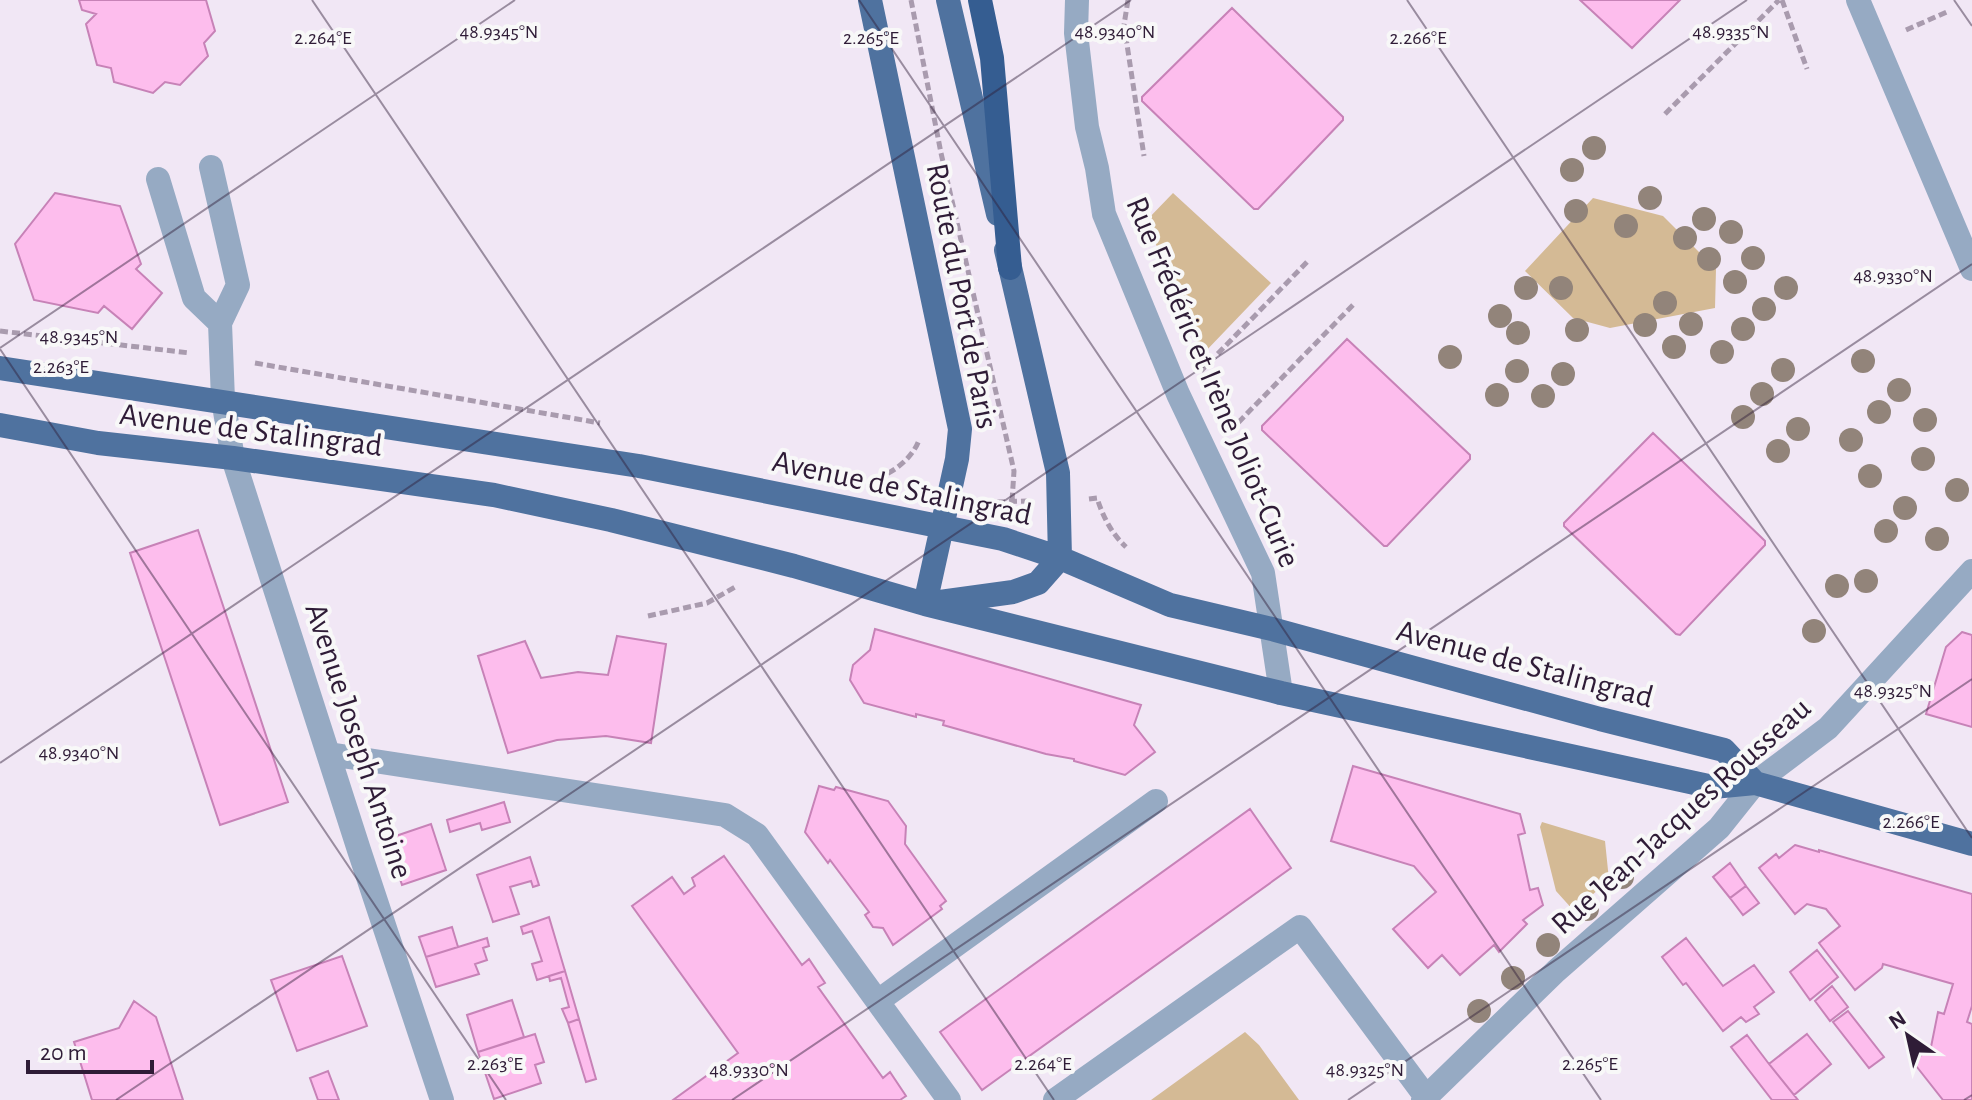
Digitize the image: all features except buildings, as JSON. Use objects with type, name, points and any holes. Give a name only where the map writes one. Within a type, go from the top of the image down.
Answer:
[{"type":"highway","points":[[980,0],[992,58],[1010,268]]},
{"type":"main road","name":"Route du Port de Paris","points":[[870,0],[960,429],[961,442],[925,604]]},
{"type":"main road","name":"Route du Port de Paris","points":[[948,0],[1058,473],[1060,558]]},
{"type":"main road","name":"Avenue de Stalingrad","points":[[0,368],[639,466],[1003,539],[1060,558],[1170,605],[1272,629],[1724,750],[1755,783]]},
{"type":"main road","name":"Avenue de Stalingrad","points":[[0,425],[98,443],[233,458],[494,495],[611,520],[794,566],[925,604],[1281,693],[1713,787],[1755,783],[1972,844]]},
{"type":"main road","points":[[925,604],[1013,592],[1038,583],[1060,558]]},
{"type":"street","name":"Rue Frédéric et Irène Joliot-Curie","points":[[1077,0],[1076,33],[1087,127],[1104,214],[1178,394],[1263,573],[1281,693]]},
{"type":"street","points":[[1858,0],[1972,269]]},
{"type":"street","points":[[158,179],[194,298],[220,323],[238,285],[211,167]]},
{"type":"street","name":"Avenue Joseph Antoine","points":[[220,323],[223,400],[233,458],[442,1100]]},
{"type":"street","name":"Rue Jean-Jacques Rousseau","points":[[1425,1099],[1556,971],[1719,828],[1755,783],[1828,728],[1972,571]]},
{"type":"street","points":[[329,754],[725,815],[738,821],[757,835],[949,1100]]},
{"type":"street","points":[[878,1001],[1156,801]]},
{"type":"street","points":[[1055,1100],[1300,927],[1425,1099]]},
{"type":"path","points":[[911,0],[941,153],[1014,471],[1012,501]]},
{"type":"path","points":[[1128,0],[1124,25],[1144,156]]},
{"type":"path","points":[[1665,114],[1781,0],[1807,69]]},
{"type":"path","points":[[1876,43],[1949,11]]},
{"type":"path","points":[[1178,394],[1308,261]]},
{"type":"path","points":[[1207,454],[1353,305]]},
{"type":"path","points":[[1060,500],[1097,498],[1110,527],[1128,549]]},
{"type":"path","points":[[648,616],[707,603],[742,583]]},
{"type":"shaded area","points":[[1173,193],[1271,283],[1203,354],[1146,221]]},
{"type":"shaded area","points":[[1593,198],[1663,216],[1716,269],[1715,308],[1610,328],[1573,318],[1525,271]]},
{"type":"shaded area","points":[[1542,822],[1605,841],[1609,880],[1574,911],[1556,891],[1540,827]]},
{"type":"shaded area","points":[[1245,1032],[1259,1045],[1299,1100],[1151,1100]]}]
